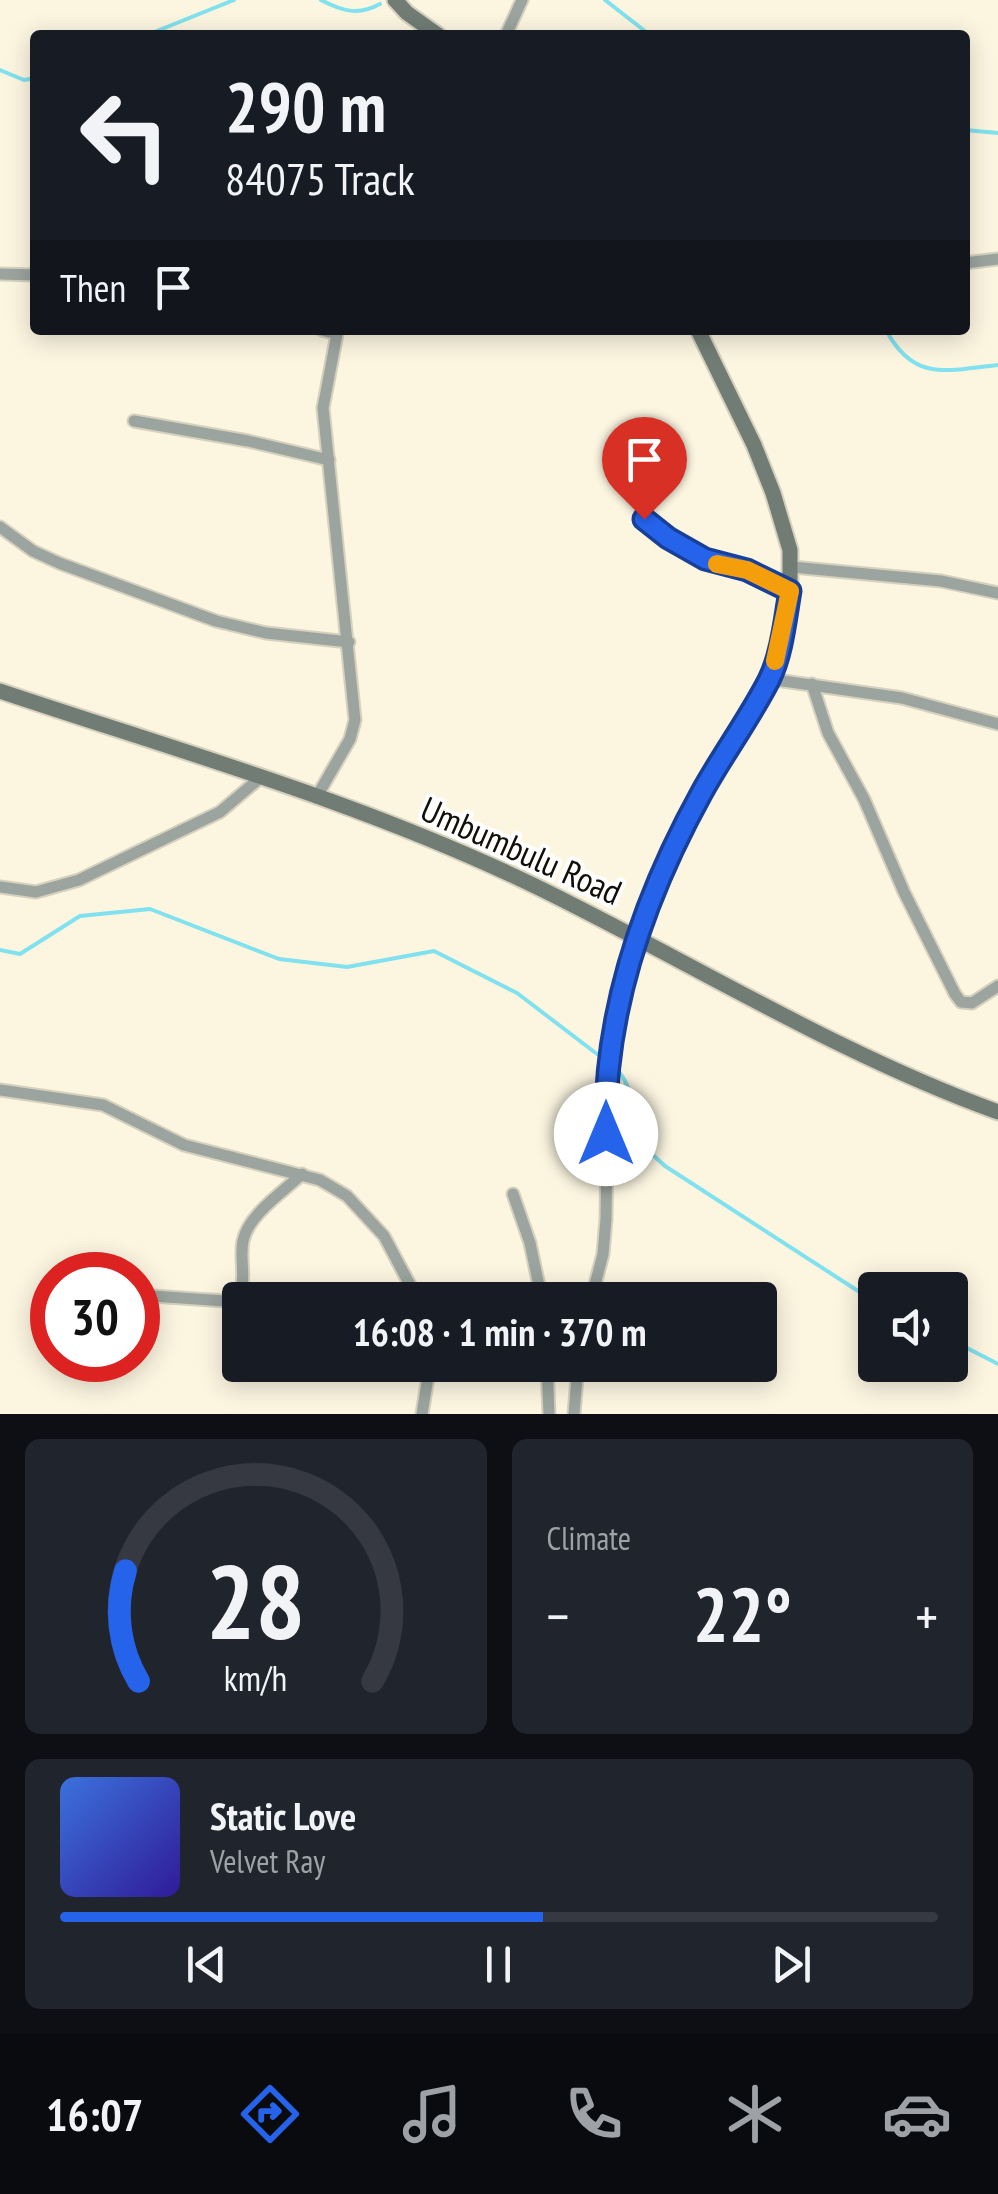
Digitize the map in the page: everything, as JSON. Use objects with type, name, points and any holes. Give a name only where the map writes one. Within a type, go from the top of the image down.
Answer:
[{"type":"main road","points":[[395,0],[431,30]]},
{"type":"main road","points":[[636,937],[701,793],[770,679],[790,591],[792,567],[777,507],[754,445],[700,335]]},
{"type":"main road","name":"Umbumbulu Road","points":[[0,691],[432,840],[533,885],[864,1054],[948,1094],[998,1112]]},
{"type":"street","points":[[508,30],[522,0]]},
{"type":"street","points":[[970,262],[998,259]]},
{"type":"street","points":[[0,274],[30,275]]},
{"type":"street","points":[[316,798],[350,739],[355,720],[323,408],[336,335]]},
{"type":"street","points":[[134,421],[329,460]]},
{"type":"street","points":[[644,519],[705,559],[747,570],[790,591]]},
{"type":"street","points":[[0,526],[33,551],[59,563],[216,621],[266,633],[348,642]]},
{"type":"street","points":[[792,567],[941,580],[998,593]]},
{"type":"street","points":[[770,679],[902,698],[998,724]]},
{"type":"street","points":[[812,684],[828,733],[864,799],[904,892],[955,994],[961,1002],[972,1004],[998,986]]},
{"type":"street","points":[[0,886],[36,892],[80,880],[220,812],[260,778]]},
{"type":"street","points":[[596,1282],[606,1219],[608,1068],[621,992],[636,937]]},
{"type":"street","points":[[0,1090],[103,1104],[184,1145],[302,1174],[332,1186],[384,1236],[408,1282]]},
{"type":"street","points":[[160,1296],[225,1302],[237,1297],[242,1284],[244,1234],[302,1174]]},
{"type":"street","points":[[513,1194],[538,1282]]},
{"type":"street","points":[[422,1414],[427,1382]]},
{"type":"street","points":[[548,1382],[549,1414]]},
{"type":"street","points":[[574,1414],[577,1382]]},
{"type":"waterway","points":[[159,30],[234,0]]},
{"type":"waterway","points":[[321,0],[350,11],[380,4]]},
{"type":"waterway","points":[[605,0],[644,30]]},
{"type":"waterway","points":[[0,70],[30,79]]},
{"type":"waterway","points":[[970,130],[998,133]]},
{"type":"waterway","points":[[889,335],[908,359],[921,366],[948,370],[998,365]]},
{"type":"waterway","points":[[0,950],[20,954],[80,916],[150,909],[279,959],[347,967],[434,951],[517,993],[597,1054]]},
{"type":"waterway","points":[[619,1072],[628,1089],[638,1135],[665,1166],[858,1291]]},
{"type":"waterway","points":[[968,1349],[998,1364]]},
{"type":"slow traffic","points":[[717,564],[747,570],[790,591],[775,661]]},
{"type":"route","points":[[606,1134],[608,1068],[621,992],[636,937],[701,793],[770,679],[790,591],[747,570],[705,559],[644,519]]}]
